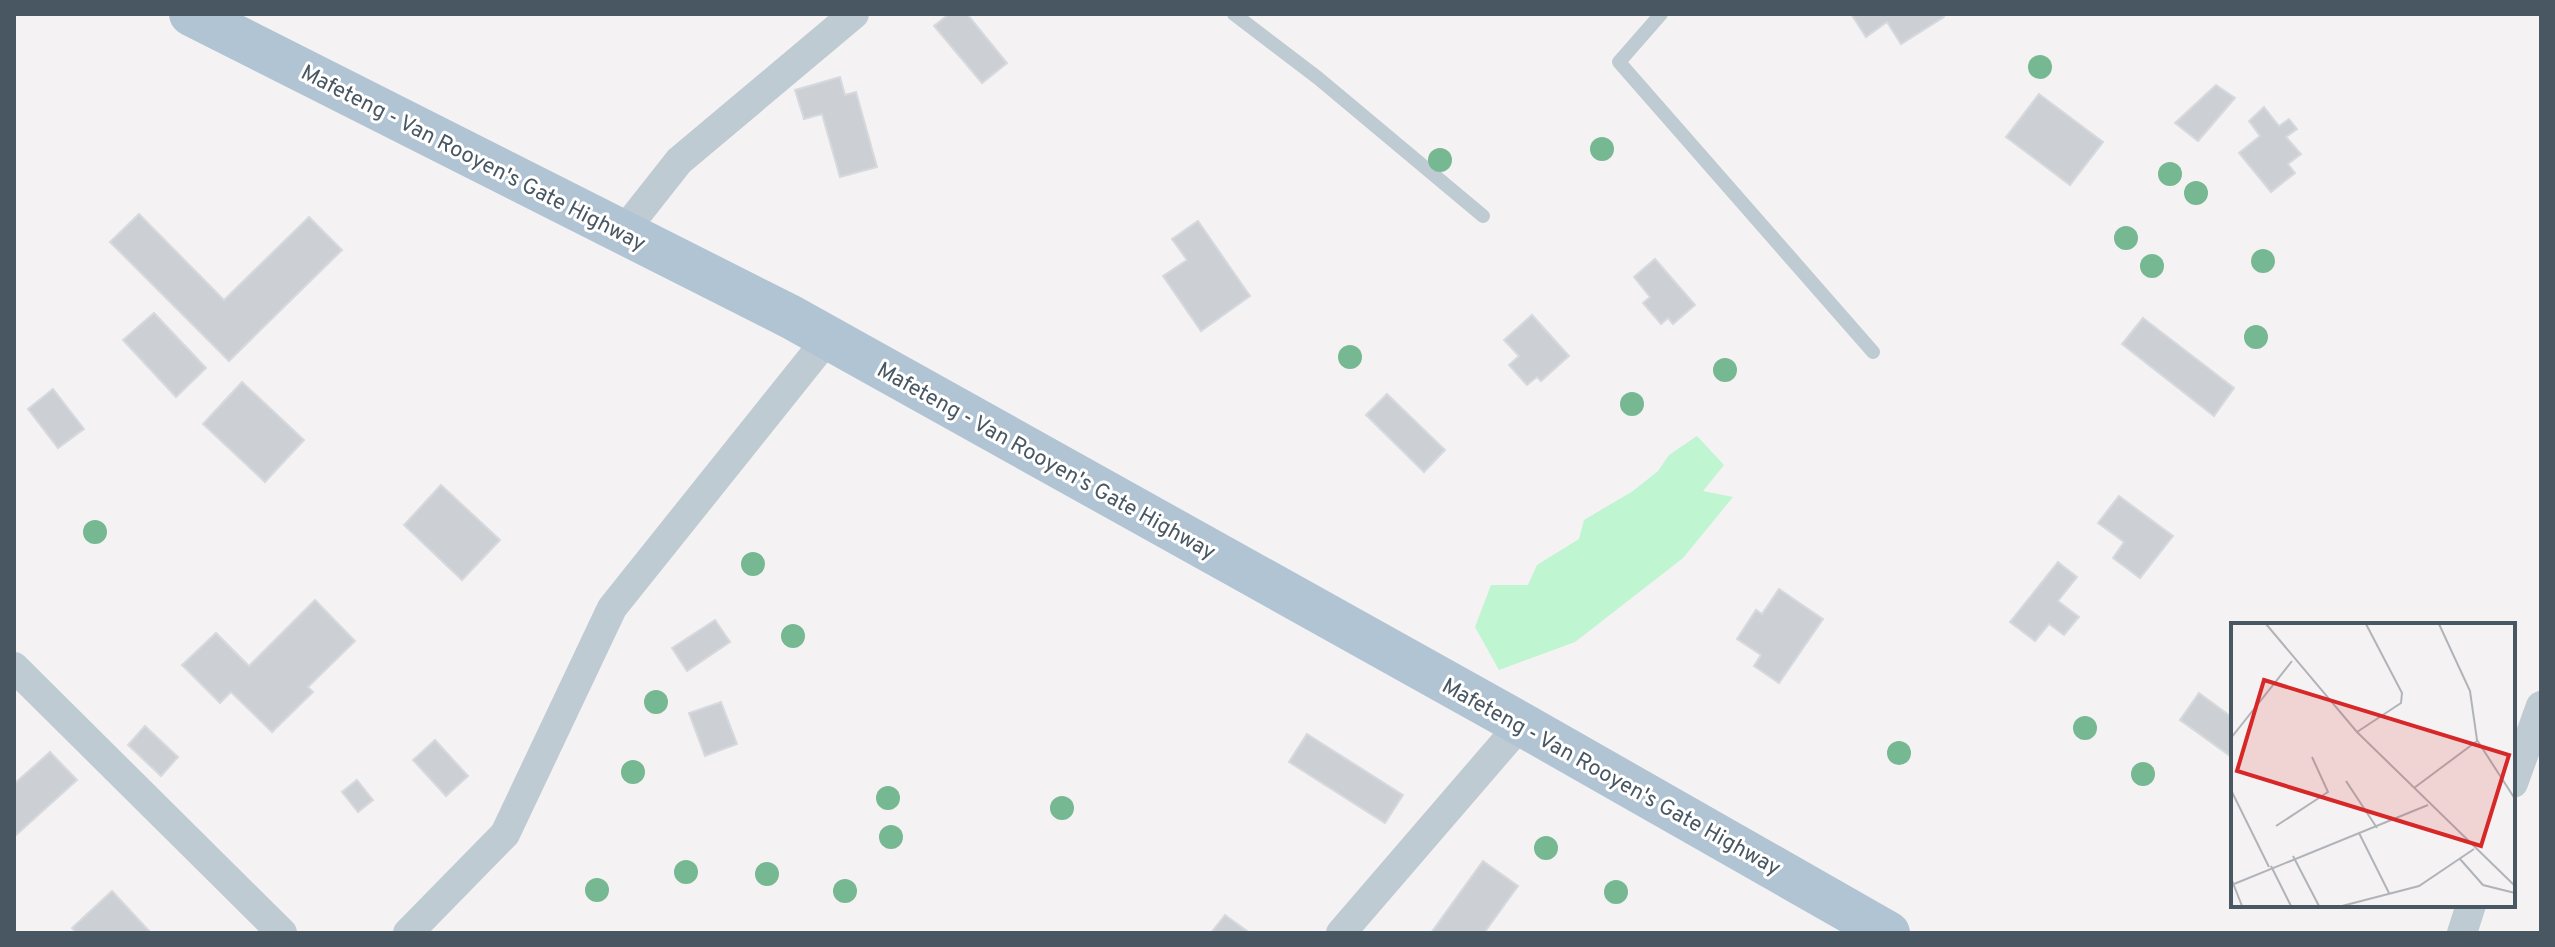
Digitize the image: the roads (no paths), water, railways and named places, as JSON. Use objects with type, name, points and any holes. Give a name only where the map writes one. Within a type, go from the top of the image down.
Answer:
[{"type":"main road","name":"Mafeteng - Van Rooyen's Gate Highway","points":[[191,14],[791,317],[1521,724],[1888,933]]},
{"type":"street","points":[[623,232],[679,161],[854,14]]},
{"type":"street","points":[[408,933],[505,834],[612,608],[828,338]]},
{"type":"street","points":[[14,667],[282,933]]},
{"type":"street","points":[[2515,778],[2541,706]]},
{"type":"street","points":[[1341,933],[1521,724]]},
{"type":"street","points":[[2462,933],[2470,907]]},
{"type":"lane","points":[[1234,14],[1318,78],[1483,216]]},
{"type":"lane","points":[[1661,14],[1619,62],[1873,352]]}]
